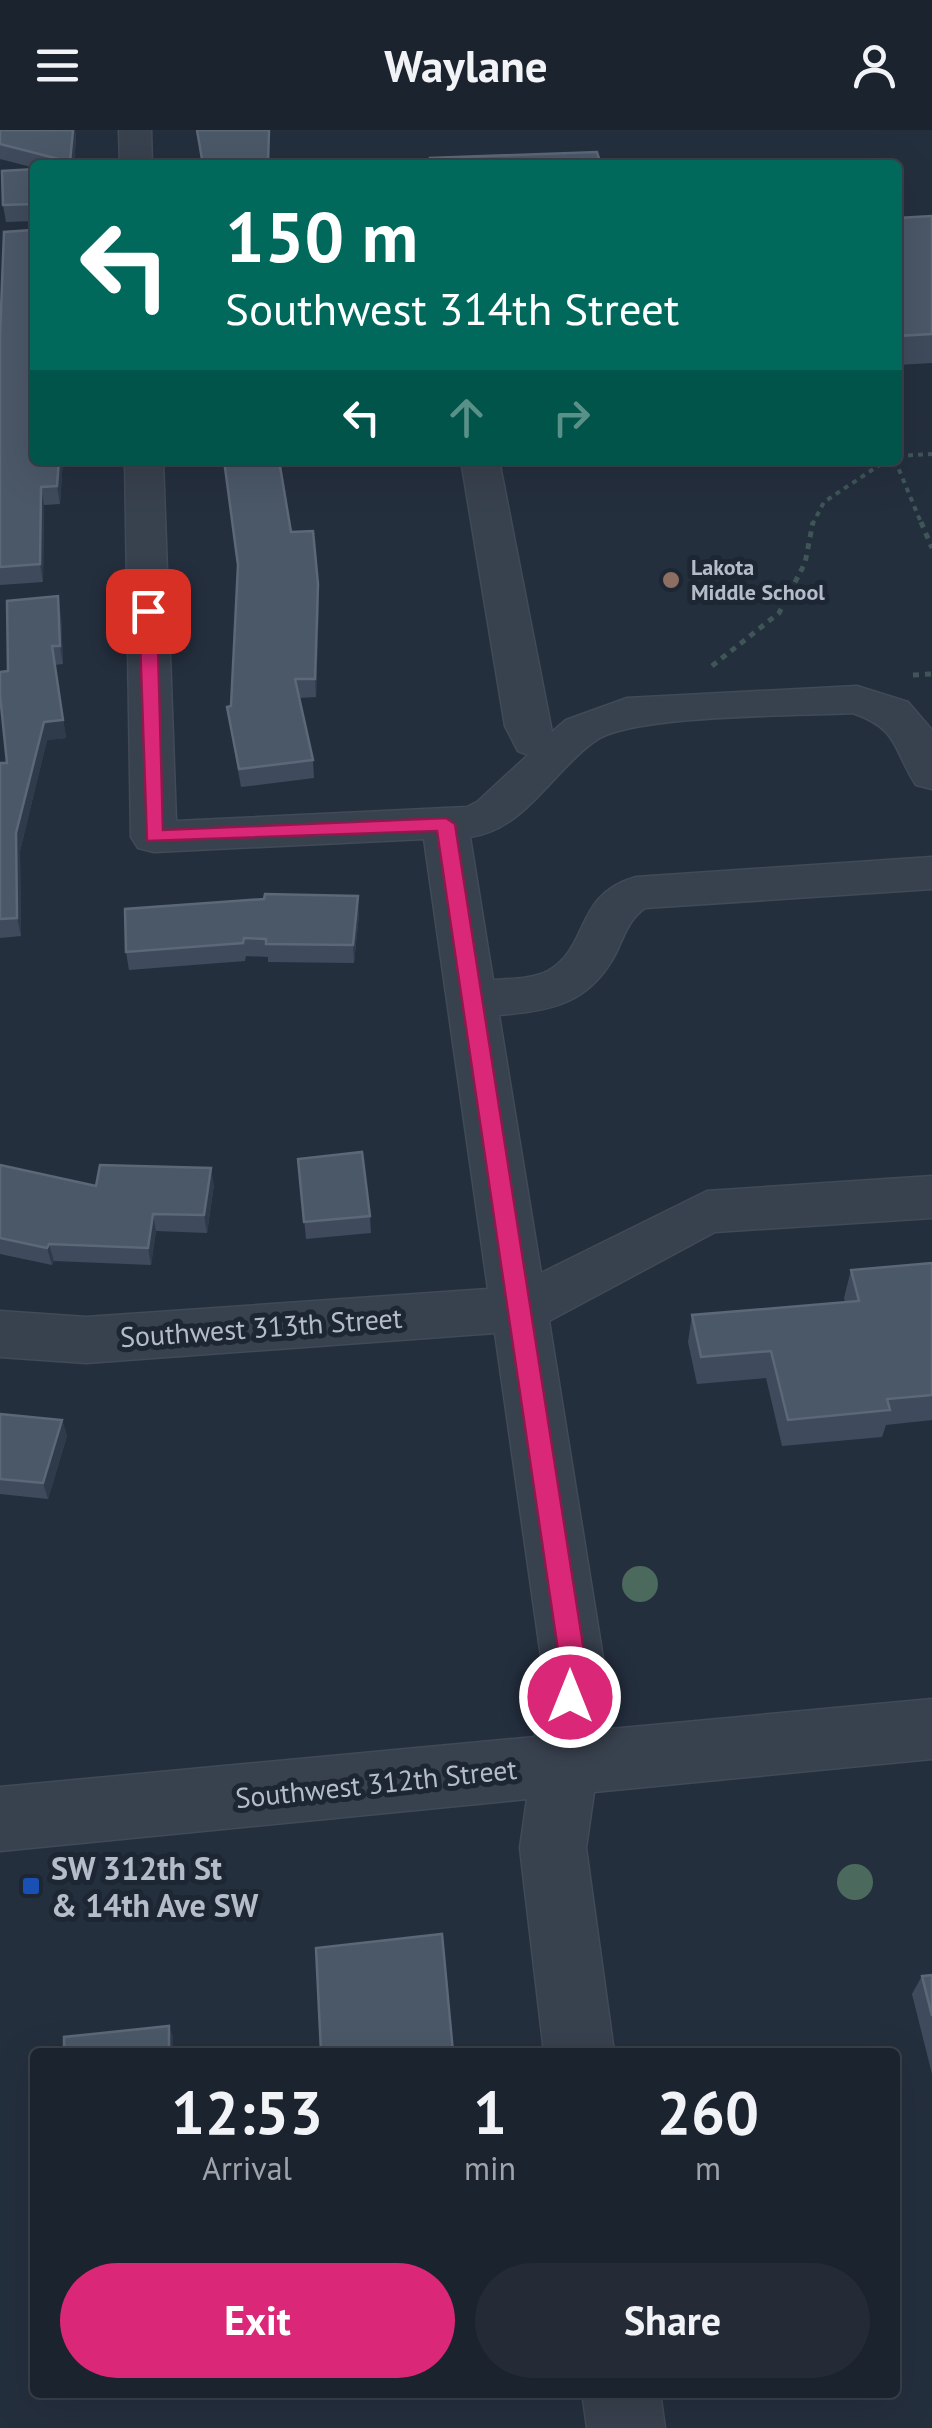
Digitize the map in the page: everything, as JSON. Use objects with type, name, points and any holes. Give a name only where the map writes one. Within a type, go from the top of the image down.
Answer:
[{"type":"street","points":[[135,130],[136,160]]},
{"type":"street","points":[[144,465],[154,837],[474,822],[493,814],[581,730],[626,712],[834,698],[877,704],[908,726],[932,775]]},
{"type":"street","points":[[481,465],[527,726],[534,741],[558,752]]},
{"type":"street","points":[[446,824],[573,1664],[553,1848],[578,2048]]},
{"type":"street","points":[[472,999],[519,995],[566,983],[587,963],[619,902],[636,893],[932,873]]},
{"type":"street","points":[[521,1309],[707,1212],[932,1197]]},
{"type":"street","name":"Southwest 313th Street","points":[[0,1334],[86,1340],[521,1309]]},
{"type":"street","name":"Southwest 312th Street","points":[[0,1819],[565,1764],[664,1758],[932,1729]]},
{"type":"street","points":[[622,2398],[626,2428]]},
{"type":"path","points":[[902,457],[932,454]]},
{"type":"path","points":[[710,668],[780,613],[805,564],[812,525],[824,502],[879,465]]},
{"type":"path","points":[[899,465],[932,548]]},
{"type":"building","points":[[0,130],[73,130],[70,160],[0,144]]},
{"type":"building","points":[[197,130],[269,130],[268,160],[202,160]]},
{"type":"building","points":[[597,152],[599,160],[430,160]]},
{"type":"building","points":[[30,169],[30,204],[3,205],[2,171]]},
{"type":"building","points":[[932,216],[932,334],[902,336],[902,218]]},
{"type":"building","points":[[30,230],[30,465],[59,465],[57,486],[41,487],[40,564],[0,567],[0,336],[4,232]]},
{"type":"building","points":[[225,465],[280,465],[291,532],[313,531],[318,584],[315,679],[295,679],[313,760],[239,769],[227,707],[231,706],[238,565]]},
{"type":"building","points":[[58,596],[60,646],[52,646],[63,720],[44,722],[16,833],[17,918],[0,919],[0,763],[7,763],[0,672],[8,671],[7,601]]},
{"type":"building","points":[[265,894],[358,896],[353,945],[266,944],[266,939],[244,938],[243,943],[126,952],[125,909],[264,899]]},
{"type":"building","points":[[362,1152],[370,1216],[304,1222],[298,1159]]},
{"type":"building","points":[[0,1165],[96,1186],[100,1165],[211,1168],[204,1215],[153,1214],[148,1248],[49,1244],[47,1248],[0,1238]]},
{"type":"building","points":[[932,1263],[932,1395],[887,1399],[890,1410],[788,1420],[771,1351],[701,1357],[692,1315],[859,1301],[851,1270]]},
{"type":"building","points":[[0,1414],[62,1420],[43,1483],[0,1479]]},
{"type":"building","points":[[442,1934],[453,2048],[321,2048],[316,1948]]},
{"type":"building","points":[[932,1975],[932,2016],[922,1976]]},
{"type":"building","points":[[169,2026],[169,2048],[64,2048],[64,2037]]},
{"type":"place","name":"Lakota Middle School","points":[[671,580]]},
{"type":"place","name":"SW 312th St & 14th Ave SW","points":[[31,1886]]},
{"type":"route","points":[[148,611],[154,837],[446,824],[573,1664],[570,1697]]}]
